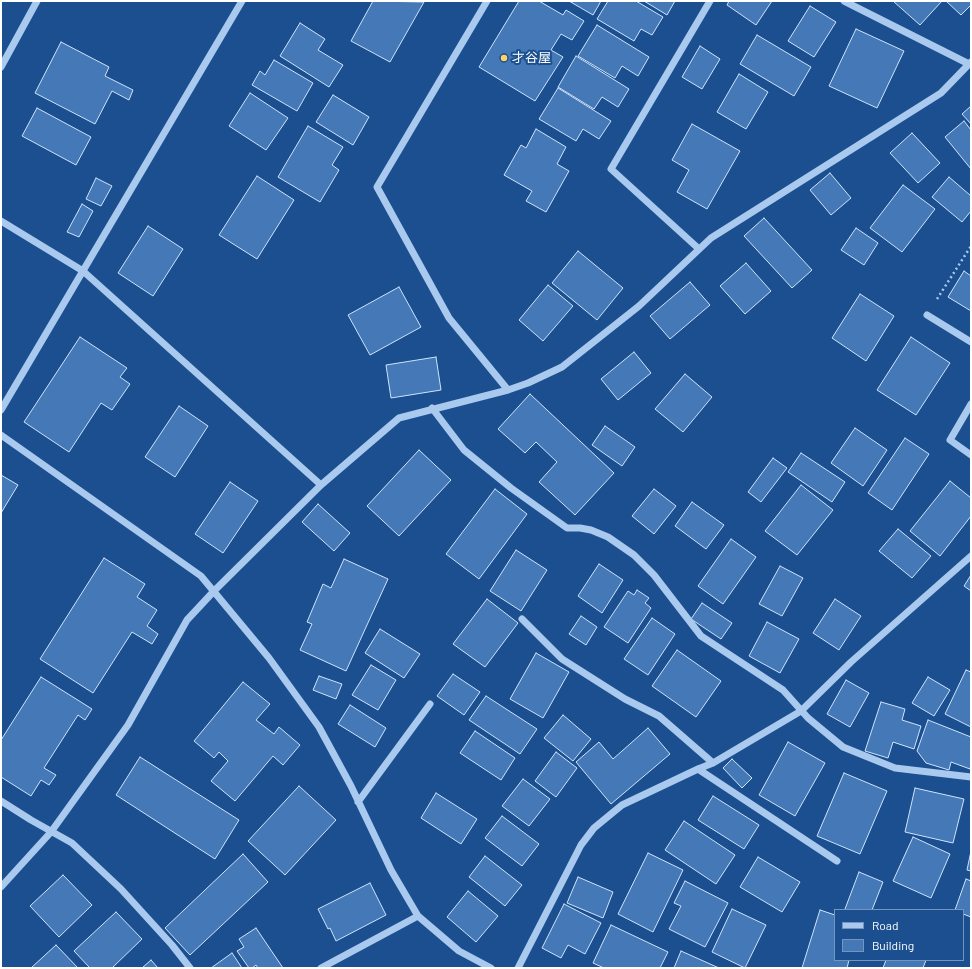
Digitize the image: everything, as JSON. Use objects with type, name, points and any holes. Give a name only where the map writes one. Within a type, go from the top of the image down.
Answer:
[{"type":"street","points":[[1,67],[38,1]]},
{"type":"street","points":[[1,410],[242,1]]},
{"type":"street","points":[[487,1],[377,187],[449,318],[508,390]]},
{"type":"street","points":[[699,249],[611,169],[710,1]]},
{"type":"street","points":[[1,887],[51,832],[128,725],[187,620],[214,591],[321,485],[399,418],[432,408],[508,390],[528,383],[562,367],[639,306],[699,249],[718,234],[941,94],[970,63],[844,1]]},
{"type":"street","points":[[1,221],[83,271],[321,485]]},
{"type":"street","points":[[927,314],[971,342]]},
{"type":"street","points":[[971,404],[950,440],[971,455]]},
{"type":"street","points":[[432,408],[464,450],[511,488],[567,528],[580,528],[597,532],[608,537],[634,555],[654,574],[701,636],[783,690],[808,718],[843,747],[895,768],[971,777]]},
{"type":"street","points":[[1,435],[201,576],[269,658],[319,727],[391,870],[418,916],[459,951],[491,968]]},
{"type":"street","points":[[518,968],[581,845],[594,828],[622,805],[713,763],[801,711],[851,662],[971,556]]},
{"type":"street","points":[[522,619],[562,659],[625,698],[659,716],[713,763]]},
{"type":"street","points":[[358,802],[430,704]]},
{"type":"street","points":[[698,769],[838,861]]},
{"type":"street","points":[[1,801],[51,832],[72,843],[121,889],[172,945],[190,968]]},
{"type":"street","points":[[321,968],[418,916]]},
{"type":"path","points":[[927,314],[971,246]]},
{"type":"building","points":[[373,1],[424,2],[390,62],[351,41]]},
{"type":"building","points":[[519,1],[539,1],[563,15],[566,10],[584,21],[572,40],[561,34],[551,50],[563,57],[535,101],[479,67]]},
{"type":"building","points":[[569,1],[601,1],[593,15]]},
{"type":"building","points":[[608,1],[636,1],[663,17],[652,35],[641,29],[634,41],[597,19]]},
{"type":"building","points":[[644,1],[675,1],[667,15]]},
{"type":"building","points":[[729,1],[772,1],[756,25],[727,5]]},
{"type":"building","points":[[893,1],[942,1],[920,25]]},
{"type":"building","points":[[946,1],[971,1],[971,5],[961,15]]},
{"type":"building","points":[[810,6],[836,22],[814,57],[788,41]]},
{"type":"building","points":[[300,23],[325,39],[318,50],[343,65],[329,87],[280,56]]},
{"type":"building","points":[[597,25],[649,57],[638,76],[622,66],[615,78],[578,56]]},
{"type":"building","points":[[856,29],[904,51],[877,108],[829,86]]},
{"type":"building","points":[[757,35],[811,67],[794,96],[740,64]]},
{"type":"building","points":[[61,42],[109,67],[105,76],[133,90],[129,100],[112,91],[95,124],[35,93]]},
{"type":"building","points":[[700,46],[720,59],[702,89],[682,77]]},
{"type":"building","points":[[576,56],[629,89],[618,107],[602,97],[594,109],[558,87]]},
{"type":"building","points":[[274,60],[313,83],[297,111],[252,85],[260,71],[265,75]]},
{"type":"building","points":[[739,74],[768,92],[746,129],[717,112]]},
{"type":"building","points":[[558,88],[611,121],[599,139],[583,129],[576,141],[539,119]]},
{"type":"building","points":[[250,93],[288,118],[266,150],[229,126]]},
{"type":"building","points":[[333,95],[369,117],[353,145],[316,122]]},
{"type":"building","points":[[971,106],[971,124],[962,114]]},
{"type":"building","points":[[37,108],[91,137],[76,165],[22,136]]},
{"type":"building","points":[[964,121],[971,130],[971,169],[945,137]]},
{"type":"building","points":[[692,124],[740,151],[707,209],[677,192],[689,170],[672,160]]},
{"type":"building","points":[[308,126],[343,147],[332,165],[339,170],[320,202],[278,177]]},
{"type":"building","points":[[536,129],[566,147],[557,164],[569,171],[546,212],[526,201],[532,191],[504,175],[521,145],[526,148]]},
{"type":"building","points":[[912,133],[940,163],[918,183],[890,153]]},
{"type":"building","points":[[830,173],[851,198],[831,215],[810,190]]},
{"type":"building","points":[[257,176],[294,200],[257,259],[219,235]]},
{"type":"building","points":[[949,177],[971,196],[971,211],[962,222],[932,197]]},
{"type":"building","points":[[96,178],[112,186],[101,206],[86,199]]},
{"type":"building","points":[[903,185],[935,209],[902,252],[870,228]]},
{"type":"building","points":[[82,204],[93,211],[79,237],[67,232]]},
{"type":"building","points":[[764,218],[812,270],[792,288],[744,236]]},
{"type":"building","points":[[148,226],[183,249],[153,296],[118,273]]},
{"type":"building","points":[[856,228],[878,243],[864,265],[841,250]]},
{"type":"building","points":[[578,251],[623,288],[597,320],[552,283]]},
{"type":"building","points":[[746,263],[771,291],[745,314],[720,286]]},
{"type":"building","points":[[964,271],[971,276],[971,311],[948,297]]},
{"type":"building","points":[[690,282],[710,305],[670,339],[650,316]]},
{"type":"building","points":[[548,285],[573,306],[543,341],[519,320]]},
{"type":"building","points":[[399,287],[421,327],[370,355],[348,315]]},
{"type":"building","points":[[860,294],[894,316],[866,361],[832,338]]},
{"type":"building","points":[[80,337],[127,368],[120,377],[130,384],[112,410],[101,403],[69,452],[24,422]]},
{"type":"building","points":[[911,337],[950,363],[916,415],[877,390]]},
{"type":"building","points":[[634,352],[651,373],[618,400],[601,379]]},
{"type":"building","points":[[436,357],[441,390],[391,398],[386,365]]},
{"type":"building","points":[[685,374],[712,397],[683,432],[655,409]]},
{"type":"building","points":[[530,394],[614,473],[575,515],[539,482],[557,462],[536,442],[525,453],[498,429]]},
{"type":"building","points":[[179,406],[208,426],[175,477],[145,457]]},
{"type":"building","points":[[605,426],[635,447],[622,466],[592,445]]},
{"type":"building","points":[[855,428],[887,450],[863,486],[831,463]]},
{"type":"building","points":[[905,438],[929,454],[892,510],[868,493]]},
{"type":"building","points":[[419,450],[451,480],[399,536],[367,506]]},
{"type":"building","points":[[801,453],[845,482],[832,502],[788,472]]},
{"type":"building","points":[[773,458],[787,468],[761,502],[748,492]]},
{"type":"building","points":[[1,475],[18,485],[1,513]]},
{"type":"building","points":[[950,481],[971,498],[971,516],[940,556],[910,531]]},
{"type":"building","points":[[230,482],[258,501],[223,553],[195,534]]},
{"type":"building","points":[[801,485],[833,510],[797,555],[765,531]]},
{"type":"building","points":[[495,489],[527,514],[479,579],[446,554]]},
{"type":"building","points":[[654,489],[676,506],[654,534],[632,516]]},
{"type":"building","points":[[692,502],[724,525],[706,549],[675,526]]},
{"type":"building","points":[[318,504],[350,533],[334,551],[302,522]]},
{"type":"building","points":[[898,529],[931,556],[912,578],[879,551]]},
{"type":"building","points":[[731,539],[756,557],[723,604],[698,586]]},
{"type":"building","points":[[516,550],[547,570],[521,611],[490,591]]},
{"type":"building","points":[[104,558],[145,584],[137,597],[157,610],[147,626],[158,634],[152,644],[132,632],[93,693],[40,659]]},
{"type":"building","points":[[344,559],[388,579],[346,671],[300,650],[312,624],[307,622],[323,584],[331,588]]},
{"type":"building","points":[[599,564],[623,580],[602,613],[578,596]]},
{"type":"building","points":[[780,566],[803,578],[782,616],[759,604]]},
{"type":"building","points":[[971,575],[971,591],[964,586]]},
{"type":"building","points":[[637,590],[649,598],[645,603],[651,608],[628,643],[604,627],[628,591],[634,595]]},
{"type":"building","points":[[487,599],[518,623],[485,667],[453,644]]},
{"type":"building","points":[[835,599],[861,616],[839,650],[813,633]]},
{"type":"building","points":[[702,603],[732,623],[721,639],[691,619]]},
{"type":"building","points":[[581,616],[597,627],[586,645],[569,634]]},
{"type":"building","points":[[652,618],[675,634],[648,675],[624,659]]},
{"type":"building","points":[[767,622],[799,639],[780,673],[749,656]]},
{"type":"building","points":[[380,629],[420,654],[404,678],[365,653]]},
{"type":"building","points":[[677,650],[721,681],[696,717],[652,686]]},
{"type":"building","points":[[536,653],[569,672],[543,718],[510,699]]},
{"type":"building","points":[[371,665],[396,680],[378,710],[352,695]]},
{"type":"building","points":[[966,670],[971,672],[971,727],[945,714]]},
{"type":"building","points":[[453,674],[480,692],[464,715],[437,696]]},
{"type":"building","points":[[319,676],[342,684],[336,699],[313,690]]},
{"type":"building","points":[[41,677],[92,709],[85,720],[78,715],[44,768],[56,775],[49,785],[41,780],[31,796],[1,777],[1,740]]},
{"type":"building","points":[[928,677],[950,690],[934,716],[912,703]]},
{"type":"building","points":[[846,680],[869,693],[850,727],[827,714]]},
{"type":"building","points":[[243,682],[270,704],[256,720],[274,734],[279,727],[300,745],[283,765],[273,756],[235,801],[211,781],[228,761],[219,752],[214,758],[194,741]]},
{"type":"building","points":[[486,696],[537,729],[520,754],[469,720]]},
{"type":"building","points":[[881,702],[905,709],[902,720],[921,726],[914,749],[893,742],[888,758],[865,751]]},
{"type":"building","points":[[350,705],[386,728],[375,747],[338,724]]},
{"type":"building","points":[[563,715],[591,739],[573,761],[544,738]]},
{"type":"building","points":[[928,720],[971,737],[970,769],[951,762],[949,770],[926,763],[917,751]]},
{"type":"building","points":[[648,728],[670,754],[611,804],[576,762],[599,742],[613,759]]},
{"type":"building","points":[[475,731],[515,758],[501,780],[460,753]]},
{"type":"building","points":[[788,742],[825,763],[795,816],[759,795]]},
{"type":"building","points":[[556,752],[577,768],[556,797],[535,781]]},
{"type":"building","points":[[140,757],[239,820],[215,859],[116,795]]},
{"type":"building","points":[[732,759],[752,778],[742,788],[723,768]]},
{"type":"building","points":[[844,773],[887,791],[860,854],[817,836]]},
{"type":"building","points":[[523,779],[550,799],[529,826],[502,806]]},
{"type":"building","points":[[299,786],[336,820],[285,875],[248,841]]},
{"type":"building","points":[[915,788],[964,799],[953,843],[905,832]]},
{"type":"building","points":[[436,793],[477,819],[461,844],[421,818]]},
{"type":"building","points":[[713,796],[759,825],[744,849],[698,820]]},
{"type":"building","points":[[502,816],[539,844],[522,866],[485,838]]},
{"type":"building","points":[[684,821],[735,855],[716,884],[665,850]]},
{"type":"building","points":[[913,837],[950,854],[931,898],[893,881]]},
{"type":"building","points":[[971,851],[971,871],[967,870]]},
{"type":"building","points":[[648,853],[683,870],[653,932],[618,914]]},
{"type":"building","points":[[243,854],[268,882],[190,955],[165,928]]},
{"type":"building","points":[[485,856],[522,885],[505,906],[469,877]]},
{"type":"building","points":[[758,857],[800,882],[782,912],[740,887]]},
{"type":"building","points":[[859,872],[883,882],[872,909],[845,909]]},
{"type":"building","points":[[63,875],[92,905],[59,937],[30,906]]},
{"type":"building","points":[[578,877],[613,892],[603,918],[567,903]]},
{"type":"building","points":[[966,879],[971,881],[971,917],[964,914],[964,909],[955,909]]},
{"type":"building","points":[[685,881],[728,903],[705,947],[669,929],[681,906],[674,903]]},
{"type":"building","points":[[370,883],[386,915],[336,941],[318,909]]},
{"type":"building","points":[[468,891],[498,916],[476,942],[447,917]]},
{"type":"building","points":[[564,904],[601,923],[585,954],[568,945],[561,958],[542,948]]},
{"type":"building","points":[[732,909],[766,925],[745,968],[712,952]]},
{"type":"building","points":[[820,910],[834,915],[834,961],[849,961],[847,968],[802,968]]},
{"type":"building","points":[[116,912],[142,939],[112,968],[90,968],[74,951]]},
{"type":"building","points":[[611,925],[668,952],[660,968],[604,968],[593,963]]},
{"type":"building","points":[[256,928],[283,968],[258,968],[256,965],[249,968],[237,951],[244,947],[239,939]]},
{"type":"building","points":[[56,945],[78,968],[31,968]]},
{"type":"building","points":[[681,951],[719,968],[674,968]]},
{"type":"building","points":[[232,953],[242,968],[211,968]]},
{"type":"building","points":[[151,960],[158,968],[142,968]]},
{"type":"building","points":[[886,961],[926,961],[923,968],[883,968]]},
{"type":"place","name":"才谷屋","points":[[504,58]]}]
